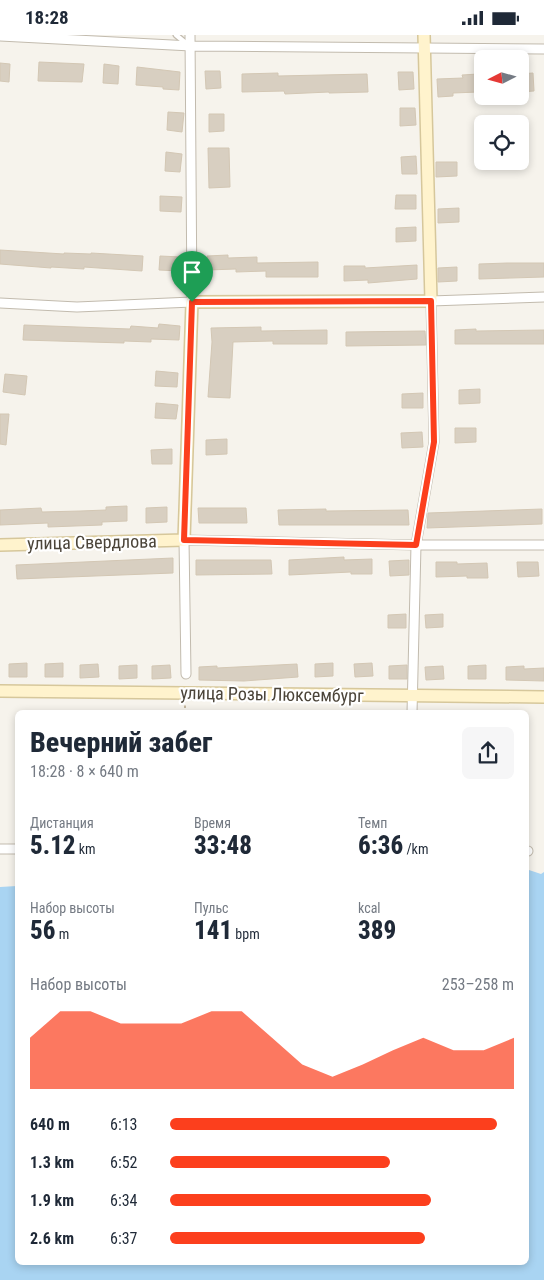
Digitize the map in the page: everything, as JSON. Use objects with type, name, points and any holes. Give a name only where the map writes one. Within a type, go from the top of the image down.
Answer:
[{"type":"street","points":[[186,674],[184,540],[192,302],[190,35]]},
{"type":"street","points":[[412,710],[416,545],[434,442],[424,35]]},
{"type":"street","points":[[0,36],[191,46],[544,49]]},
{"type":"street","points":[[0,303],[76,307],[192,302],[431,301],[544,297]]},
{"type":"street","name":"улица Свердлова","points":[[0,545],[184,540],[416,545],[544,545]]},
{"type":"street","name":"улица Розы Люксембург","points":[[0,691],[544,697]]},
{"type":"street","points":[[0,849],[15,849]]},
{"type":"lane","points":[[176,35],[191,46]]},
{"type":"water","points":[[529,870],[541,874],[544,872],[544,1280],[0,1280],[0,887],[15,886],[15,1265],[529,1265]]},
{"type":"building","points":[[39,62],[84,64],[82,82],[38,81]]},
{"type":"building","points":[[0,63],[10,64],[9,82],[0,81]]},
{"type":"building","points":[[104,64],[119,66],[118,84],[103,83]]},
{"type":"building","points":[[137,67],[180,72],[179,90],[136,85]]},
{"type":"building","points":[[205,71],[220,71],[221,88],[206,89]]},
{"type":"building","points":[[398,72],[413,72],[414,89],[399,90]]},
{"type":"building","points":[[278,73],[278,76],[367,74],[368,92],[285,94],[284,91],[242,92],[242,74]]},
{"type":"building","points":[[529,73],[533,73],[534,91],[529,91]]},
{"type":"building","points":[[474,74],[474,92],[453,93],[453,96],[438,97],[437,79],[463,78],[462,75]]},
{"type":"building","points":[[400,108],[415,108],[416,125],[400,126]]},
{"type":"building","points":[[168,112],[184,113],[182,132],[167,130]]},
{"type":"building","points":[[209,114],[224,114],[224,131],[209,132]]},
{"type":"building","points":[[208,148],[229,148],[230,187],[209,188]]},
{"type":"building","points":[[166,152],[182,154],[180,172],[165,171]]},
{"type":"building","points":[[416,156],[417,174],[402,174],[401,157]]},
{"type":"building","points":[[436,162],[457,162],[457,176],[436,177]]},
{"type":"building","points":[[396,195],[416,195],[416,209],[395,209]]},
{"type":"building","points":[[160,196],[182,197],[181,212],[160,211]]},
{"type":"building","points":[[459,208],[459,222],[438,223],[438,209]]},
{"type":"building","points":[[416,227],[416,241],[396,242],[396,228]]},
{"type":"building","points":[[0,250],[143,256],[142,271],[0,264]]},
{"type":"building","points":[[228,255],[228,258],[257,257],[257,263],[318,262],[318,277],[266,277],[266,271],[236,272],[236,269],[207,270],[207,256]]},
{"type":"building","points":[[160,256],[181,257],[180,271],[159,270]]},
{"type":"building","points":[[544,263],[544,277],[479,279],[479,264]]},
{"type":"building","points":[[417,265],[417,279],[368,283],[368,280],[344,281],[344,266],[365,266],[365,268]]},
{"type":"building","points":[[457,267],[457,281],[438,282],[438,268]]},
{"type":"building","points":[[159,324],[180,326],[179,340],[151,339],[151,342],[124,341],[124,343],[23,340],[24,325],[130,329],[131,326],[158,328]]},
{"type":"building","points":[[261,327],[261,331],[327,330],[327,344],[273,344],[273,341],[233,342],[230,398],[208,397],[212,342],[211,328]]},
{"type":"building","points":[[476,329],[476,331],[544,330],[544,344],[455,344],[455,330]]},
{"type":"building","points":[[425,331],[426,345],[346,346],[346,332]]},
{"type":"building","points":[[156,371],[178,373],[177,387],[155,386]]},
{"type":"building","points":[[5,374],[27,376],[25,395],[3,392]]},
{"type":"building","points":[[480,389],[480,403],[459,404],[459,390]]},
{"type":"building","points":[[423,393],[423,408],[402,408],[402,394]]},
{"type":"building","points":[[156,403],[178,405],[176,419],[155,418]]},
{"type":"building","points":[[0,414],[9,414],[6,445],[0,444]]},
{"type":"building","points":[[455,428],[476,428],[476,442],[455,443]]},
{"type":"building","points":[[422,432],[423,447],[402,448],[401,433]]},
{"type":"building","points":[[227,439],[227,454],[206,455],[206,440]]},
{"type":"building","points":[[172,449],[172,464],[152,464],[151,450]]},
{"type":"building","points":[[127,506],[127,521],[102,522],[102,525],[48,527],[48,523],[0,525],[0,510],[41,508],[42,512],[80,511],[106,510],[106,507]]},
{"type":"building","points":[[167,507],[167,522],[146,523],[146,508]]},
{"type":"building","points":[[198,508],[246,508],[247,523],[199,523]]},
{"type":"building","points":[[326,509],[326,511],[408,510],[409,525],[279,525],[278,510]]},
{"type":"building","points":[[542,509],[542,524],[427,528],[428,513]]},
{"type":"building","points":[[344,557],[344,560],[372,559],[372,574],[351,574],[351,572],[289,575],[289,560]]},
{"type":"building","points":[[173,558],[173,573],[17,579],[16,565]]},
{"type":"building","points":[[196,560],[271,560],[272,574],[196,575]]},
{"type":"building","points":[[409,560],[409,575],[390,576],[389,561]]},
{"type":"building","points":[[436,562],[457,562],[457,564],[487,563],[488,578],[467,578],[467,576],[436,577]]},
{"type":"building","points":[[517,562],[538,562],[539,576],[518,577]]},
{"type":"building","points":[[406,614],[406,628],[388,628],[388,615]]},
{"type":"building","points":[[443,614],[443,627],[426,628],[425,615]]},
{"type":"building","points":[[27,663],[27,677],[9,677],[9,664]]},
{"type":"building","points":[[63,663],[63,677],[45,677],[45,664]]},
{"type":"building","points":[[333,663],[333,676],[315,677],[315,664]]},
{"type":"building","points":[[372,663],[373,676],[355,677],[354,664]]},
{"type":"building","points":[[98,664],[99,677],[80,678],[80,665]]},
{"type":"building","points":[[297,664],[298,677],[244,681],[199,680],[199,667],[217,666],[217,668]]},
{"type":"building","points":[[137,665],[137,678],[119,679],[119,666]]},
{"type":"building","points":[[170,665],[171,678],[152,679],[152,666]]},
{"type":"building","points":[[407,665],[407,679],[389,679],[389,666]]},
{"type":"building","points":[[486,665],[486,679],[468,679],[468,666]]},
{"type":"building","points":[[443,666],[444,679],[426,680],[425,667]]},
{"type":"building","points":[[524,666],[524,669],[544,668],[544,681],[506,680],[506,667]]},
{"type":"route","points":[[431,301],[434,442],[416,545],[184,540],[192,302],[431,301]]}]
